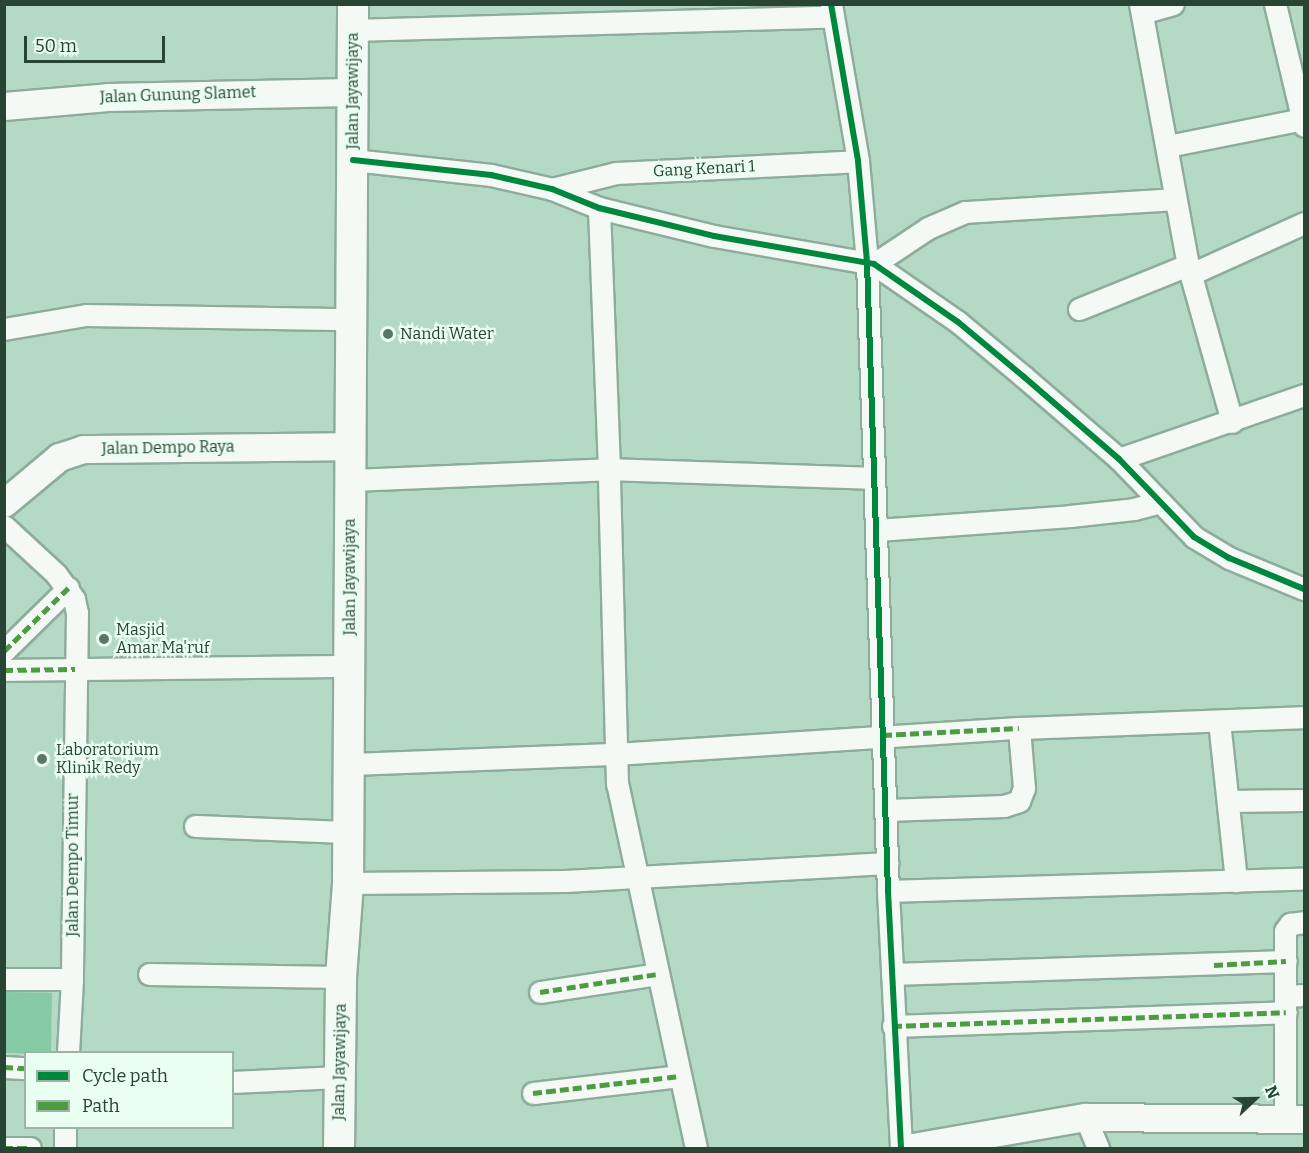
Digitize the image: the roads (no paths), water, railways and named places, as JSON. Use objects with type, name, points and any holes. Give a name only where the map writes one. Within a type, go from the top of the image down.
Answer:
[{"type":"main road","name":"Jalan Jayawijaya","points":[[339,1149],[341,977],[348,883],[353,17]]},
{"type":"street","points":[[1173,4],[1141,9],[1190,270],[1232,422]]},
{"type":"street","points":[[1168,146],[1304,123],[1275,4]]},
{"type":"street","points":[[353,17],[831,10],[858,161],[870,263],[874,478],[885,810],[893,1026],[902,1149]]},
{"type":"street","name":"Jalan Gunung Slamet","points":[[4,106],[119,96],[351,92]]},
{"type":"street","points":[[353,160],[491,175],[552,189],[599,208],[714,236],[870,263],[958,322],[1119,459],[1160,502],[1210,548],[1305,589]]},
{"type":"street","name":"Gang Kenari 1","points":[[552,189],[616,174],[858,161]]},
{"type":"street","points":[[870,263],[928,228],[966,212],[1175,199]]},
{"type":"street","points":[[599,208],[609,469],[614,754],[636,876],[696,1149]]},
{"type":"street","points":[[1079,309],[1190,270],[1305,223]]},
{"type":"street","points":[[4,329],[86,315],[350,319]]},
{"type":"street","points":[[1119,459],[1305,395]]},
{"type":"street","name":"Jalan Dempo Raya","points":[[4,503],[59,456],[83,449],[351,446]]},
{"type":"street","points":[[351,480],[609,469],[874,478]]},
{"type":"street","points":[[877,530],[1071,516],[1134,509],[1160,502]]},
{"type":"street","name":"Jalan Dempo Timur","points":[[4,526],[68,588],[77,613],[72,979],[68,1051]]},
{"type":"street","points":[[4,651],[68,588]]},
{"type":"street","points":[[4,670],[348,666]]},
{"type":"street","points":[[349,764],[614,754],[1019,728],[1305,717]]},
{"type":"street","points":[[1219,721],[1236,881]]},
{"type":"street","points":[[885,810],[1004,806],[1019,801],[1024,788],[1019,728]]},
{"type":"street","points":[[1228,801],[1305,800]]},
{"type":"street","points":[[195,826],[347,832]]},
{"type":"street","points":[[348,883],[565,882],[636,876],[887,863]]},
{"type":"street","points":[[888,891],[1305,879]]},
{"type":"street","points":[[907,1149],[1085,1117],[1295,1119],[1292,1001],[1286,961],[1287,927],[1305,922]]},
{"type":"street","points":[[892,974],[1286,961]]},
{"type":"street","points":[[540,992],[657,974]]},
{"type":"street","points":[[149,975],[341,977]]},
{"type":"street","points":[[4,979],[72,979]]},
{"type":"street","points":[[893,1026],[1292,1001]]},
{"type":"street","points":[[4,1067],[24,1068]]},
{"type":"street","points":[[533,1093],[680,1076]]},
{"type":"street","points":[[234,1082],[339,1077]]},
{"type":"street","points":[[1085,1117],[1098,1149]]},
{"type":"street","points":[[65,1129],[65,1149]]},
{"type":"street","points":[[4,1148],[30,1149]]},
{"type":"place","name":"Nandi Water","points":[[388,334]]},
{"type":"place","name":"Masjid Amar Ma'ruf","points":[[104,639]]},
{"type":"place","name":"Laboratorium Klinik Redy","points":[[42,759]]}]
